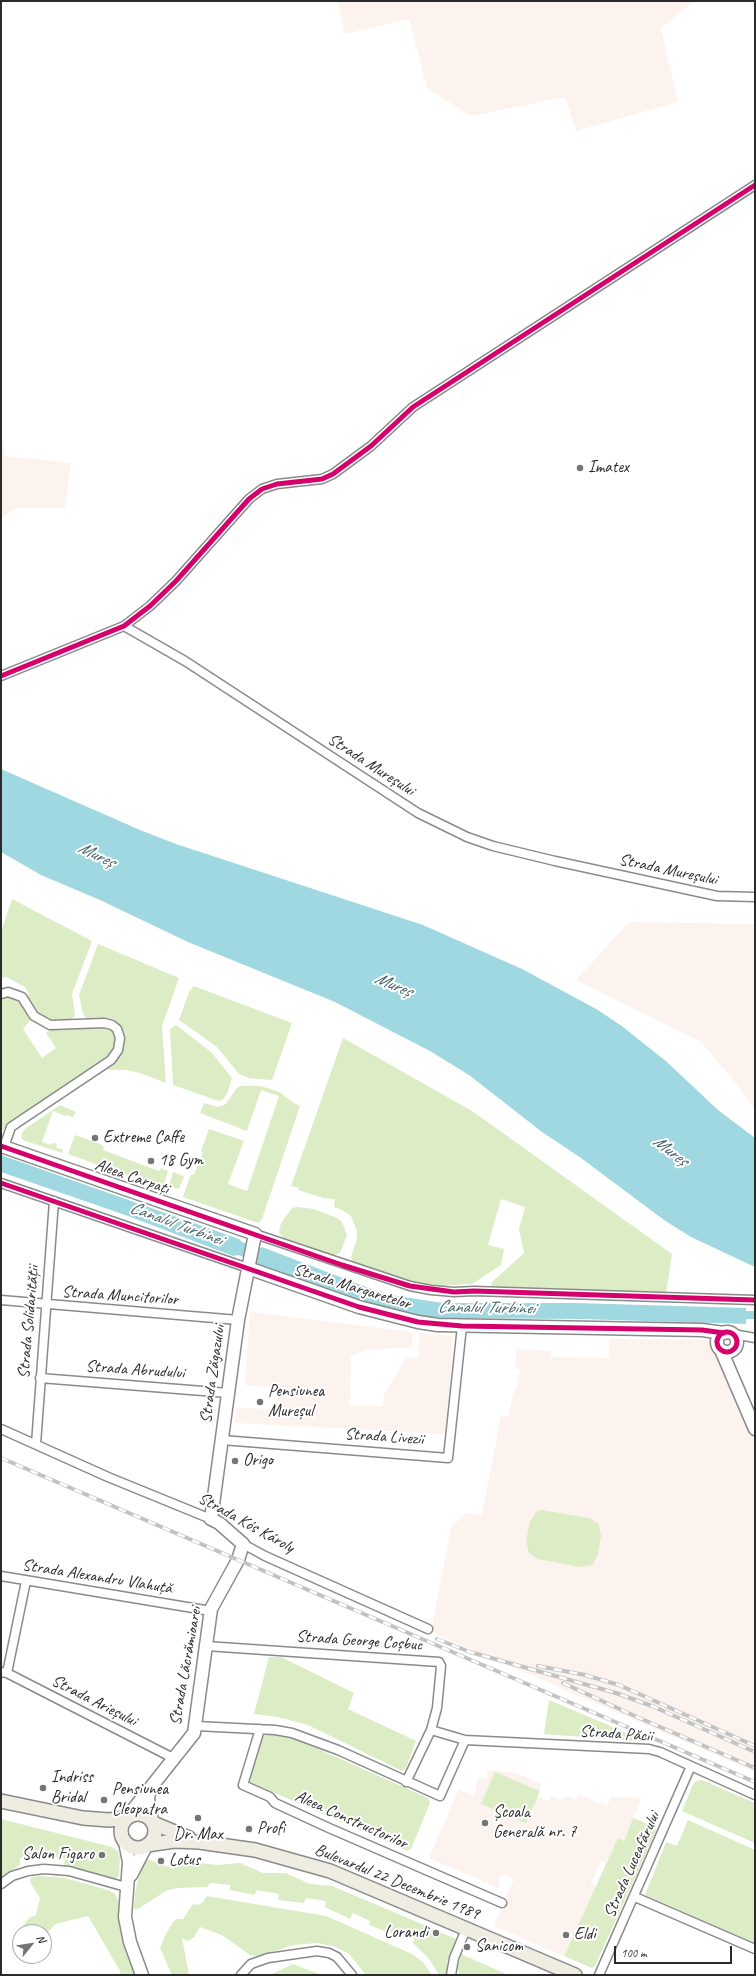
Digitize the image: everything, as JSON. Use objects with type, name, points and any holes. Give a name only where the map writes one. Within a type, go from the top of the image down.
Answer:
[{"type":"main road","points":[[1,1801],[83,1818]]},
{"type":"main road","name":"Bulevardul 22 Decembrie 1989","points":[[83,1818],[109,1820],[141,1814],[153,1822],[198,1842]]},
{"type":"main road","points":[[124,1841],[120,1830],[122,1823],[127,1817]]},
{"type":"main road","name":"Bulevardul 22 Decembrie 1989","points":[[83,1818],[107,1829],[134,1848],[174,1841],[198,1842],[255,1850],[330,1871],[575,1975]]},
{"type":"main road","points":[[147,1845],[153,1838],[153,1822]]},
{"type":"street","points":[[1,676],[124,626],[150,606],[171,586],[250,499],[262,489],[277,484],[322,479],[333,474],[371,446],[413,407],[755,185]]},
{"type":"street","name":"Strada Mureșului","points":[[124,626],[185,661],[418,813],[467,837],[493,846],[555,861],[717,896],[755,897]]},
{"type":"street","points":[[1,994],[8,992],[22,997],[34,1016],[50,1026],[104,1023],[112,1025],[117,1029],[120,1038],[118,1050],[110,1060],[11,1127],[3,1146]]},
{"type":"street","name":"Aleea Carpați","points":[[3,1146],[254,1238]]},
{"type":"street","name":"Strada Margaretelor","points":[[1,1183],[54,1202],[248,1264],[359,1307],[418,1322],[462,1326],[731,1339]]},
{"type":"street","name":"Strada Solidarității","points":[[36,1444],[54,1202]]},
{"type":"street","points":[[254,1238],[410,1286],[431,1290],[454,1292],[474,1291],[754,1300]]},
{"type":"street","name":"Strada Zăgazului","points":[[211,1519],[238,1320],[254,1238]]},
{"type":"street","name":"Strada Muncitorilor","points":[[1,1300],[238,1320]]},
{"type":"street","name":"Strada Livezii","points":[[222,1440],[448,1458],[462,1326]]},
{"type":"street","points":[[731,1339],[731,1373],[755,1429]]},
{"type":"street","name":"Strada Abrudului","points":[[40,1378],[228,1392]]},
{"type":"street","name":"Strada Kós Károly","points":[[1,1429],[108,1477],[211,1519],[243,1544],[265,1556],[428,1629]]},
{"type":"street","name":"Strada Lăcrămioarei","points":[[127,1817],[173,1758],[186,1745],[194,1733],[211,1611],[223,1585],[238,1560],[243,1544]]},
{"type":"street","name":"Strada Alexandru Vlahuță","points":[[1,1576],[211,1611]]},
{"type":"street","points":[[4,1673],[26,1581]]},
{"type":"street","name":"Strada George Coșbuc","points":[[206,1646],[437,1661],[441,1666],[432,1730],[406,1782]]},
{"type":"street","name":"Strada Arieșului","points":[[4,1673],[173,1758]]},
{"type":"street","points":[[196,1726],[260,1729],[287,1732],[307,1738],[440,1796],[465,1740],[432,1730]]},
{"type":"street","name":"Aleea Constructorilor","points":[[260,1729],[243,1784],[270,1797],[275,1803],[502,1903]]},
{"type":"street","name":"Strada Păcii","points":[[465,1740],[649,1749],[660,1752],[755,1795]]},
{"type":"street","name":"Strada Luceafărului","points":[[600,1975],[691,1766]]},
{"type":"street","points":[[150,1787],[148,1799],[153,1822]]},
{"type":"street","points":[[124,1841],[129,1862],[125,1917],[130,1942],[142,1975]]},
{"type":"street","points":[[126,1887],[136,1862],[147,1845]]},
{"type":"street","points":[[1,1884],[12,1876],[28,1871],[44,1869],[69,1871],[126,1887]]},
{"type":"street","points":[[635,1897],[755,1949]]},
{"type":"street","points":[[451,1975],[454,1958],[466,1929]]},
{"type":"street","points":[[241,1975],[252,1964],[268,1958],[316,1952],[328,1953],[337,1957],[352,1975]]},
{"type":"shaded area","points":[[337,1],[694,1],[661,28],[678,102],[576,131],[565,97],[471,116],[427,88],[409,19],[345,34]]},
{"type":"shaded area","points":[[1,432],[5,456],[71,463],[65,508],[17,508],[1,518]]},
{"type":"shaded area","points":[[629,922],[755,924],[755,1110],[735,1082],[700,1041],[576,980]]},
{"type":"shaded area","points":[[250,1312],[413,1332],[412,1347],[368,1350],[351,1356],[350,1406],[383,1406],[384,1394],[406,1358],[418,1358],[420,1333],[453,1336],[447,1434],[235,1423],[236,1408],[276,1409],[277,1387],[245,1385]]},
{"type":"shaded area","points":[[609,1339],[712,1340],[755,1441],[755,1772],[431,1632],[451,1527],[466,1513],[482,1515],[501,1416],[508,1417],[514,1390],[516,1390],[520,1370],[515,1368],[517,1349],[551,1351],[551,1357],[609,1358]]},
{"type":"shaded area","points":[[487,1770],[514,1772],[541,1784],[538,1797],[549,1801],[552,1796],[563,1800],[565,1796],[576,1800],[579,1795],[607,1806],[611,1797],[641,1798],[624,1841],[618,1839],[606,1863],[601,1861],[591,1883],[596,1886],[564,1956],[494,1926],[514,1879],[505,1875],[499,1877],[500,1883],[498,1888],[429,1858],[459,1789],[474,1796],[478,1779],[487,1779]]},
{"type":"green space","points":[[12,899],[92,941],[72,994],[75,1015],[72,1019],[50,1020],[40,1016],[33,1009],[27,997],[29,993],[25,987],[6,977],[1,978],[1,932]]},
{"type":"green space","points":[[98,944],[179,978],[162,1026],[166,1083],[140,1073],[126,1070],[109,1070],[107,1067],[124,1037],[123,1031],[121,1026],[113,1020],[106,1018],[87,1019],[83,1014],[79,995]]},
{"type":"green space","points":[[194,986],[292,1023],[272,1080],[248,1078],[239,1074],[217,1047],[179,1020],[189,992]]},
{"type":"green space","points":[[8,996],[19,999],[32,1018],[23,1029],[42,1058],[56,1048],[46,1033],[50,1030],[102,1026],[114,1032],[116,1038],[115,1048],[109,1058],[1,1131],[1,998]]},
{"type":"green space","points":[[176,1025],[211,1052],[232,1078],[227,1094],[223,1099],[219,1101],[173,1085],[170,1029]]},
{"type":"green space","points":[[343,1038],[472,1111],[672,1254],[666,1295],[492,1289],[491,1283],[524,1253],[519,1229],[525,1207],[501,1199],[488,1245],[504,1249],[501,1265],[472,1284],[431,1286],[411,1283],[354,1265],[351,1257],[357,1239],[357,1231],[351,1216],[334,1207],[335,1199],[323,1198],[298,1190],[299,1188],[291,1186]]},
{"type":"green space","points":[[240,1086],[261,1086],[279,1092],[300,1106],[262,1219],[258,1223],[183,1197],[191,1174],[194,1175],[199,1163],[197,1162],[198,1159],[200,1160],[203,1152],[201,1151],[209,1129],[244,1141],[228,1184],[247,1191],[279,1096],[261,1090],[247,1131],[200,1113],[204,1103],[218,1107],[226,1104],[236,1089]]},
{"type":"green space","points":[[60,1105],[76,1112],[73,1117],[65,1116],[53,1111],[42,1142],[51,1145],[52,1143],[57,1144],[56,1147],[63,1150],[62,1153],[23,1140],[21,1137],[25,1129]]},
{"type":"green space","points":[[75,1135],[100,1144],[104,1147],[103,1150],[159,1171],[161,1168],[168,1171],[163,1188],[68,1154]]},
{"type":"green space","points":[[173,1172],[184,1176],[179,1189],[169,1186]]},
{"type":"green space","points":[[297,1207],[314,1209],[337,1218],[342,1222],[347,1235],[340,1253],[331,1256],[284,1239],[279,1232],[281,1223],[292,1208]]},
{"type":"green space","points":[[541,1510],[589,1518],[599,1524],[601,1536],[598,1555],[592,1565],[580,1567],[538,1559],[529,1553],[526,1541],[530,1522],[536,1512]]},
{"type":"green space","points":[[269,1657],[281,1657],[354,1693],[348,1709],[416,1741],[406,1768],[402,1771],[308,1725],[278,1717],[254,1714]]},
{"type":"green space","points":[[549,1700],[648,1742],[544,1734]]},
{"type":"green space","points":[[268,1734],[298,1740],[428,1798],[430,1803],[411,1849],[407,1851],[250,1782],[248,1777],[261,1737]]},
{"type":"green space","points":[[495,1772],[540,1791],[526,1823],[481,1804]]},
{"type":"green space","points":[[702,1780],[755,1803],[755,1843],[682,1811],[694,1782]]},
{"type":"green space","points":[[633,1818],[655,1827],[656,1831],[595,1966],[592,1968],[564,1956],[618,1838],[624,1841]]},
{"type":"green space","points":[[1,1819],[112,1847],[117,1850],[120,1856],[119,1876],[115,1880],[64,1867],[65,1859],[51,1856],[20,1858],[20,1865],[1,1878]]},
{"type":"green space","points":[[688,1820],[755,1850],[755,1943],[645,1895],[666,1842],[677,1846]]},
{"type":"green space","points":[[179,1857],[190,1862],[217,1865],[240,1863],[263,1873],[286,1873],[310,1884],[332,1886],[422,1924],[456,1939],[447,1961],[447,1975],[439,1975],[429,1959],[413,1943],[414,1938],[396,1931],[394,1935],[369,1925],[370,1921],[353,1913],[350,1919],[325,1907],[326,1901],[306,1898],[304,1903],[278,1900],[279,1894],[257,1890],[254,1895],[230,1890],[230,1885],[210,1883],[207,1887],[177,1888],[166,1891],[138,1909],[134,1909],[135,1892],[140,1873],[147,1859],[174,1869]]},
{"type":"green space","points":[[39,1876],[65,1878],[108,1890],[115,1894],[119,1902],[120,1918],[139,1975],[121,1975],[88,1916],[55,1924],[52,1928],[52,1924],[24,1924],[29,1918],[36,1915],[40,1898],[30,1882],[30,1878]]},
{"type":"green space","points":[[207,1896],[326,1916],[412,1954],[423,1962],[432,1975],[366,1975],[348,1953],[333,1946],[317,1943],[294,1945],[258,1956],[250,1955],[222,1935],[200,1927],[194,1937],[188,1941],[182,1938],[189,1975],[172,1975],[160,1948],[165,1936],[173,1922],[177,1919],[183,1919],[193,1904],[198,1905],[203,1902]]},
{"type":"green space","points":[[461,1954],[508,1975],[459,1975],[458,1968]]},
{"type":"green space","points":[[293,1964],[322,1975],[270,1975]]},
{"type":"water","name":"Mureș","points":[[1,769],[140,830],[176,844],[423,925],[522,969],[598,1010],[623,1027],[667,1062],[718,1110],[755,1138],[755,1267],[691,1237],[664,1220],[581,1158],[542,1132],[469,1075],[430,1051],[335,1002],[188,942],[100,900],[41,875],[1,852]]},
{"type":"water","name":"Canalul Turbinei","points":[[1,1155],[239,1239],[242,1242],[258,1249],[262,1247],[379,1292],[443,1303],[576,1303],[746,1308],[746,1324],[579,1319],[439,1318],[418,1316],[377,1307],[257,1264],[255,1261],[238,1255],[233,1256],[128,1216],[1,1172]]},
{"type":"waterway","name":"Canalul Turbinei","points":[[736,1315],[755,1315]]},
{"type":"railway","points":[[1,1458],[755,1782]]},
{"type":"railway","points":[[437,1639],[470,1652],[616,1693],[652,1706],[755,1752]]},
{"type":"railway","points":[[538,1666],[585,1675],[619,1685],[755,1746]]},
{"type":"railway","points":[[563,1683],[755,1768]]},
{"type":"cycle path","points":[[1,676],[124,626],[150,606],[176,581],[249,499],[262,489],[277,484],[322,479],[333,474],[371,446],[413,407],[755,185]]},
{"type":"cycle path","points":[[1,1146],[342,1265],[410,1286],[454,1292],[474,1291],[754,1300]]},
{"type":"cycle path","points":[[1,1183],[359,1307],[418,1322],[462,1326],[702,1330],[724,1333]]},
{"type":"cycle path","points":[[727,1332],[734,1335],[737,1342],[734,1349],[727,1352],[720,1349],[717,1342],[720,1335],[727,1332]]},
{"type":"place","name":"Imatex","points":[[580,468]]},
{"type":"place","name":"Extreme Caffe","points":[[95,1138]]},
{"type":"place","name":"18 Gym","points":[[151,1161]]},
{"type":"place","name":"Pensiunea Mureșul","points":[[260,1402]]},
{"type":"place","name":"Origo","points":[[235,1461]]},
{"type":"place","name":"Indriss Bridal","points":[[43,1788]]},
{"type":"place","name":"Pensiunea Cleopatra","points":[[104,1800]]},
{"type":"place","name":"Dr. Max","points":[[198,1818]]},
{"type":"place","name":"Școala Generală nr. 7","points":[[485,1823]]},
{"type":"place","name":"Profi","points":[[249,1829]]},
{"type":"place","name":"Salon Figaro","points":[[102,1855]]},
{"type":"place","name":"Lotus","points":[[161,1861]]},
{"type":"place","name":"Lorandi","points":[[436,1933]]},
{"type":"place","name":"Eldi","points":[[566,1935]]},
{"type":"place","name":"Sanicom","points":[[467,1947]]}]
